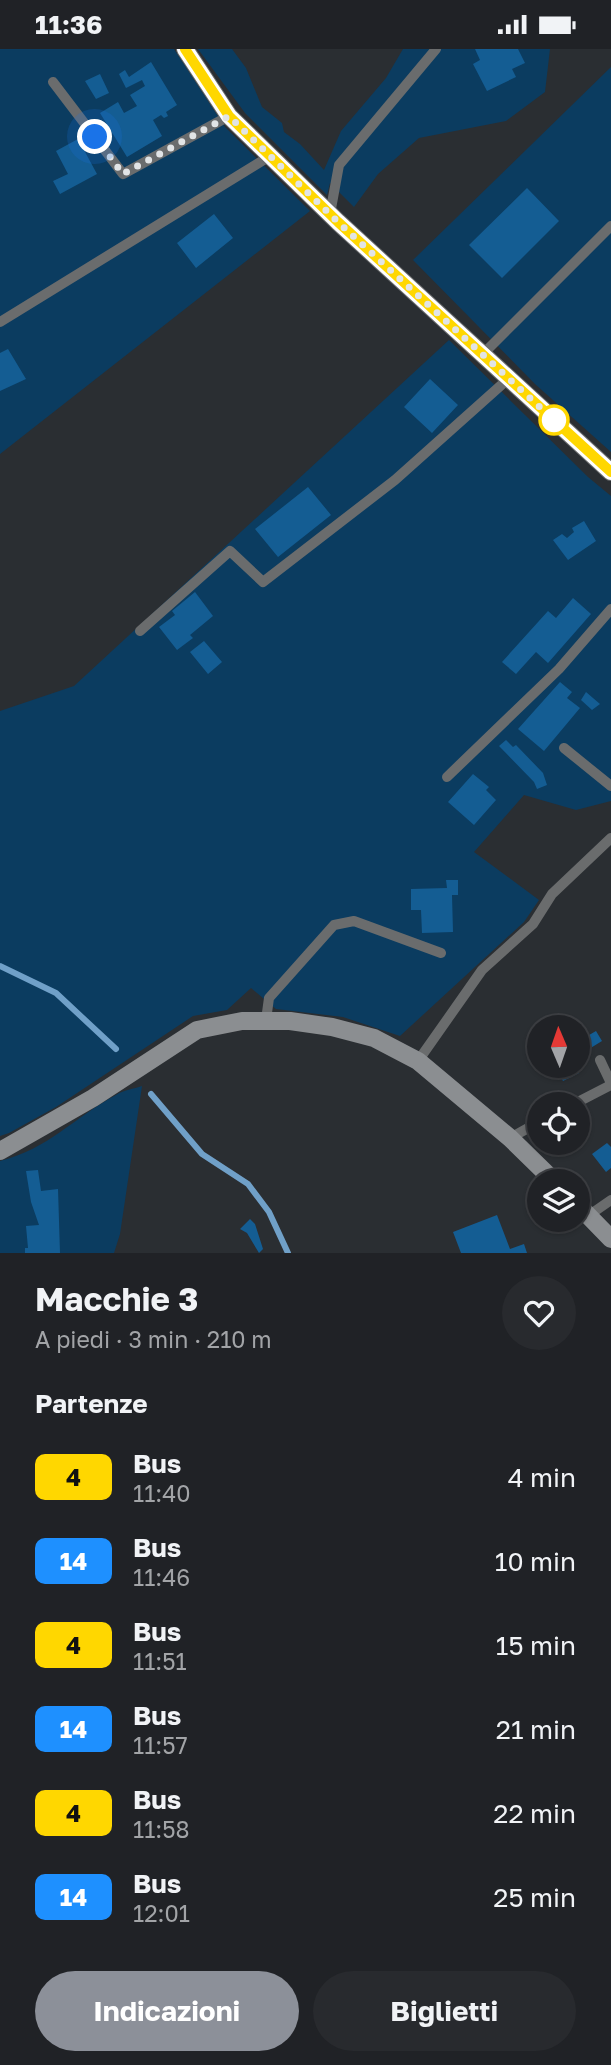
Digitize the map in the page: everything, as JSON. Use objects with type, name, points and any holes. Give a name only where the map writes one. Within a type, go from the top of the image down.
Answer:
[{"type":"main road","points":[[0,1151],[93,1098],[197,1030],[242,1021],[266,1020],[332,1027],[374,1038],[418,1061],[510,1138],[542,1169]]},
{"type":"main road","points":[[590,1217],[611,1239]]},
{"type":"street","points":[[189,50],[229,116],[508,379],[609,466]]},
{"type":"lane","points":[[330,214],[339,165],[436,49]]},
{"type":"lane","points":[[53,82],[123,174],[229,116]]},
{"type":"lane","points":[[0,322],[270,156]]},
{"type":"lane","points":[[482,355],[611,226]]},
{"type":"lane","points":[[140,632],[230,551],[263,582],[395,480],[508,379]]},
{"type":"lane","points":[[447,776],[559,669],[611,609]]},
{"type":"lane","points":[[564,748],[611,786]]},
{"type":"lane","points":[[418,1061],[482,970],[533,924],[552,894],[611,838]]},
{"type":"lane","points":[[266,1020],[269,998],[334,925],[354,921],[441,953]]},
{"type":"lane","points":[[590,1095],[611,1084],[600,1060]]},
{"type":"lane","points":[[510,1138],[527,1129]]},
{"type":"lane","points":[[590,1208],[611,1200]]},
{"type":"shaded area","points":[[0,49],[174,49],[225,127],[310,211],[0,454]]},
{"type":"shaded area","points":[[198,49],[232,49],[246,68],[262,107],[282,123],[284,132],[300,144],[324,170],[341,131],[386,78],[403,49],[550,49],[545,92],[506,121],[419,138],[378,174],[354,207],[330,183],[327,195],[245,113]]},
{"type":"shaded area","points":[[611,67],[611,452],[535,384],[413,260]]},
{"type":"shaded area","points":[[449,340],[588,477],[611,496],[611,801],[576,810],[524,795],[474,852],[539,900],[524,922],[400,1036],[343,1017],[276,1009],[251,988],[227,1010],[193,1016],[56,1107],[0,1136],[0,711],[74,686]]},
{"type":"shaded area","points":[[142,1086],[120,1234],[114,1253],[0,1253],[0,1161],[33,1149],[119,1093]]},
{"type":"building","points":[[475,49],[518,49],[525,63],[512,69],[516,77],[487,91],[473,64],[480,60]]},
{"type":"building","points":[[151,62],[177,105],[166,112],[168,116],[164,118],[161,115],[153,120],[162,136],[127,157],[100,113],[118,102],[124,113],[137,106],[130,95],[145,86],[142,80],[126,88],[119,74],[125,70],[129,77]]},
{"type":"building","points":[[100,74],[109,93],[96,99],[85,81]]},
{"type":"building","points":[[78,139],[97,174],[60,194],[53,181],[68,174],[56,151]]},
{"type":"building","points":[[527,188],[559,221],[502,278],[469,245]]},
{"type":"building","points":[[214,214],[233,238],[196,268],[177,243]]},
{"type":"building","points":[[8,349],[26,379],[0,391],[0,353]]},
{"type":"building","points":[[430,379],[458,405],[432,433],[404,407]]},
{"type":"building","points":[[308,487],[331,515],[278,557],[255,529]]},
{"type":"building","points":[[584,521],[596,541],[568,560],[553,540],[562,534],[567,538],[574,532],[572,528]]},
{"type":"building","points":[[195,592],[213,616],[190,635],[193,638],[177,650],[159,627],[175,615],[172,611]]},
{"type":"building","points":[[573,598],[591,614],[548,663],[536,652],[516,674],[502,662],[548,611],[556,618]]},
{"type":"building","points":[[204,641],[222,662],[208,674],[190,652]]},
{"type":"building","points":[[560,682],[572,692],[567,698],[580,708],[544,751],[518,729]]},
{"type":"building","points":[[586,692],[600,704],[592,710],[581,700]]},
{"type":"building","points":[[506,740],[513,747],[516,745],[543,773],[547,785],[537,789],[534,782],[499,746]]},
{"type":"building","points":[[473,774],[489,787],[486,790],[496,800],[474,825],[448,802]]},
{"type":"building","points":[[446,880],[458,880],[458,895],[452,895],[453,932],[422,933],[421,910],[411,910],[411,889],[447,888]]},
{"type":"building","points":[[596,1031],[602,1041],[590,1048],[590,1034]]},
{"type":"building","points":[[607,1143],[611,1147],[611,1168],[606,1172],[592,1154]]},
{"type":"building","points":[[38,1170],[41,1191],[58,1189],[60,1253],[25,1253],[25,1248],[28,1248],[26,1226],[39,1225],[31,1202],[26,1171]]},
{"type":"building","points":[[497,1215],[510,1249],[524,1244],[527,1253],[461,1253],[453,1232]]},
{"type":"building","points":[[250,1219],[255,1224],[263,1249],[259,1253],[247,1233],[240,1229]]},
{"type":"waterway","points":[[0,966],[56,993],[116,1049]]},
{"type":"waterway","points":[[151,1094],[202,1154],[248,1184],[269,1212],[288,1253]]},
{"type":"bus line","name":"4","points":[[185,49],[229,116],[338,222],[611,472]]},
{"type":"route","points":[[95,137],[123,174],[229,116],[338,222],[554,420]]}]
